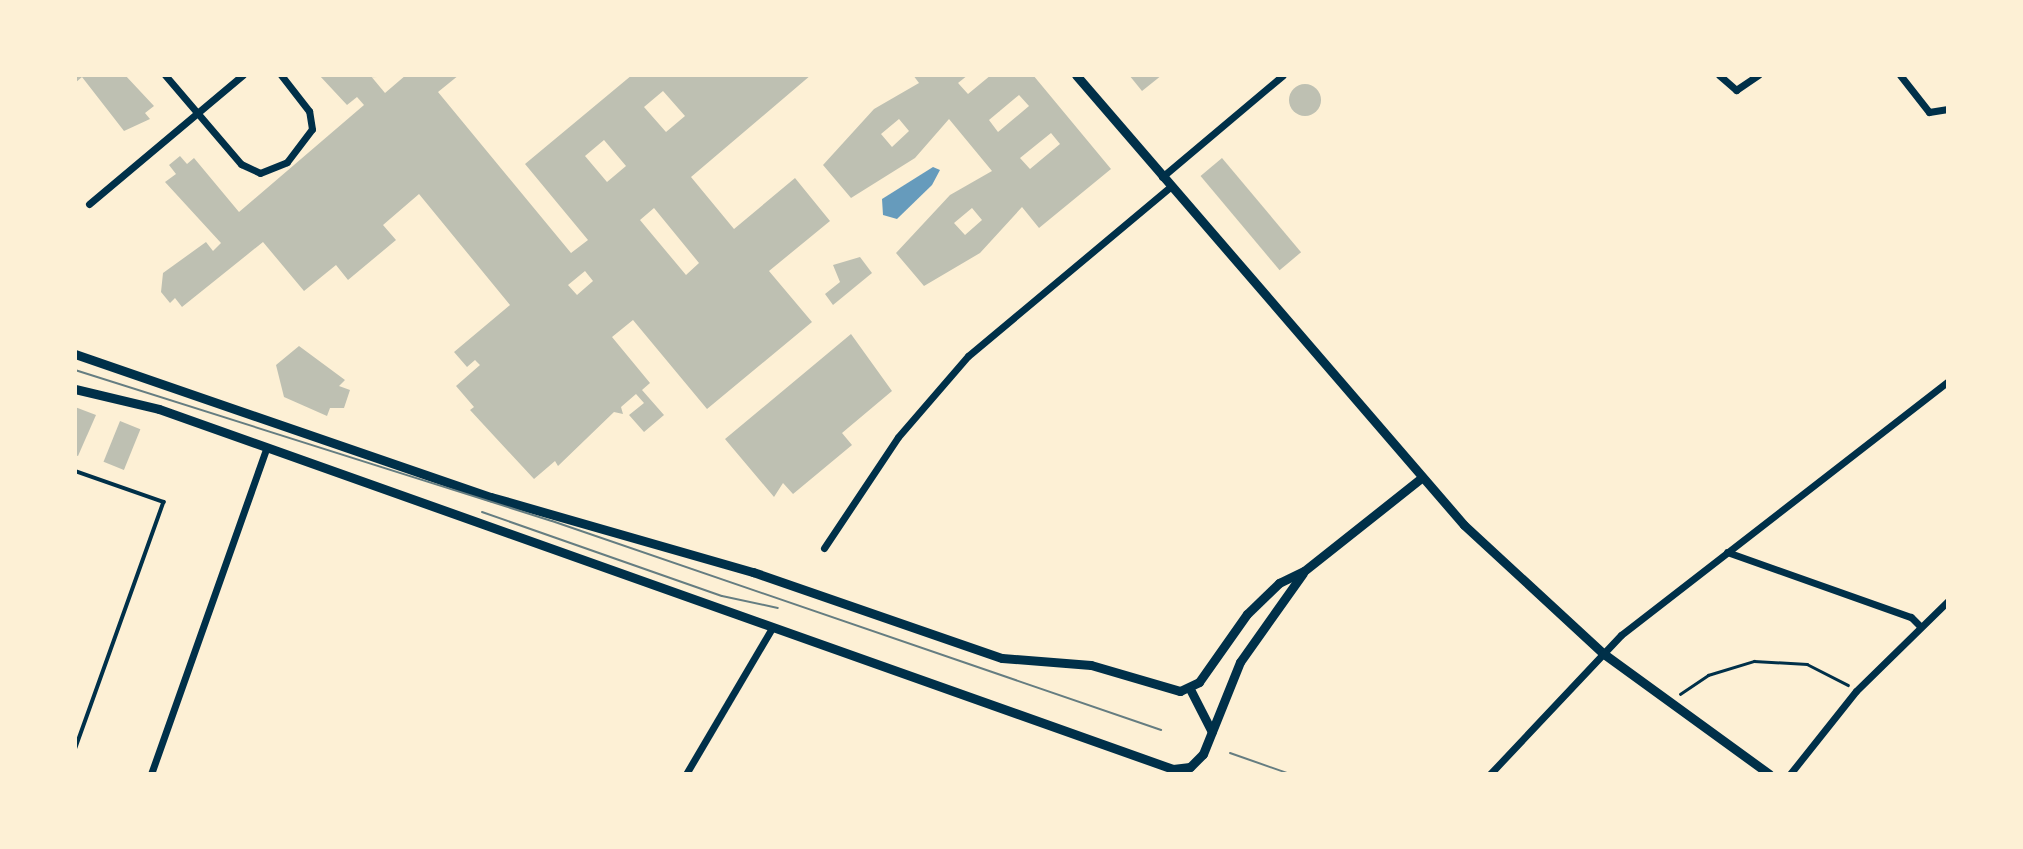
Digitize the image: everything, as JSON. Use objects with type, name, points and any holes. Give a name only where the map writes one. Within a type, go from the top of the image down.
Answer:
[{"type":"street","points":[[165,75],[245,167],[260,173],[280,167],[305,145],[314,123],[281,75]]},
{"type":"street","points":[[89,204],[243,75]]},
{"type":"street","points":[[1076,75],[1420,479],[1507,569],[1604,654],[1668,705],[1769,774]]},
{"type":"street","points":[[1162,177],[1283,75]]},
{"type":"street","points":[[1718,75],[1736,90],[1758,75]]},
{"type":"street","points":[[1900,75],[1933,114],[1948,110]]},
{"type":"street","points":[[824,548],[898,437],[968,356],[1170,187]]},
{"type":"street","points":[[75,354],[491,497],[753,572],[1003,658],[1127,674],[1150,682],[1190,689]]},
{"type":"street","points":[[1490,774],[1604,654],[1727,552],[1948,381]]},
{"type":"street","points":[[75,389],[267,447],[1168,768],[1195,764],[1212,732],[1240,662],[1304,571]]},
{"type":"street","points":[[152,773],[267,447]]},
{"type":"street","points":[[1190,689],[1247,614],[1279,583],[1304,571],[1420,479]]},
{"type":"street","points":[[1727,552],[1911,617],[1920,626]]},
{"type":"street","points":[[1790,774],[1856,691],[1948,601]]},
{"type":"street","points":[[685,774],[772,628]]},
{"type":"street","points":[[1190,689],[1212,732]]},
{"type":"lane","points":[[75,471],[164,502],[75,751]]},
{"type":"path","points":[[1668,705],[1708,675],[1754,661],[1807,664],[1856,691]]},
{"type":"water","points":[[933,167],[940,170],[932,185],[897,219],[883,215],[882,199]]},
{"type":"building","points":[[75,75],[125,75],[154,106],[145,113],[150,119],[124,131],[82,77],[75,83]]},
{"type":"building","points":[[319,75],[370,75],[385,93],[406,75],[459,75],[438,92],[571,253],[588,240],[525,164],[632,75],[811,75],[691,177],[734,229],[795,178],[830,221],[769,271],[812,322],[707,409],[633,320],[612,337],[650,383],[642,390],[664,415],[644,432],[629,415],[644,403],[636,394],[621,407],[623,414],[614,412],[558,466],[555,461],[534,479],[470,410],[474,407],[456,386],[480,365],[475,360],[467,367],[454,352],[510,305],[419,194],[383,225],[396,240],[348,280],[336,265],[304,291],[263,242],[182,307],[175,298],[170,303],[161,292],[163,273],[206,242],[213,251],[221,243],[165,182],[176,174],[169,165],[180,156],[187,164],[194,158],[239,212],[364,105],[357,97],[347,105]],"holes":[[[663,91],[685,116],[666,132],[644,107]],[[604,140],[626,166],[607,182],[585,156]],[[654,208],[699,263],[686,275],[640,220]],[[585,271],[593,281],[577,295],[568,285]]]},
{"type":"building","points":[[913,75],[968,75],[958,83],[968,94],[991,75],[1033,75],[1111,169],[1039,228],[1022,207],[980,253],[924,286],[896,253],[950,195],[992,171],[949,119],[915,158],[851,198],[823,165],[874,109],[919,83]],"holes":[[[1019,95],[1029,106],[998,132],[989,120]],[[899,119],[909,131],[892,147],[881,134]],[[1051,133],[1060,144],[1030,169],[1020,158]],[[972,208],[982,220],[965,235],[954,223]]]},
{"type":"building","points":[[1129,75],[1162,75],[1142,91]]},
{"type":"building","points":[[1305,84],[1316,89],[1321,100],[1316,111],[1305,116],[1294,111],[1289,100],[1294,89]]},
{"type":"building","points":[[1222,158],[1301,252],[1280,270],[1201,176]]},
{"type":"building","points":[[860,257],[872,273],[833,305],[825,294],[840,282],[833,265]]},
{"type":"building","points":[[851,334],[892,391],[842,433],[852,445],[793,494],[783,483],[774,497],[725,439]]},
{"type":"building","points":[[299,346],[345,380],[339,386],[350,390],[344,408],[330,408],[327,416],[284,397],[276,365]]},
{"type":"building","points":[[75,407],[96,415],[78,456],[75,455]]},
{"type":"building","points":[[120,421],[140,429],[124,470],[104,462]]},
{"type":"tram line","points":[[75,370],[552,521],[1161,730]]},
{"type":"tram line","points":[[482,512],[722,596],[778,608]]},
{"type":"tram line","points":[[1230,753],[1290,774]]}]
